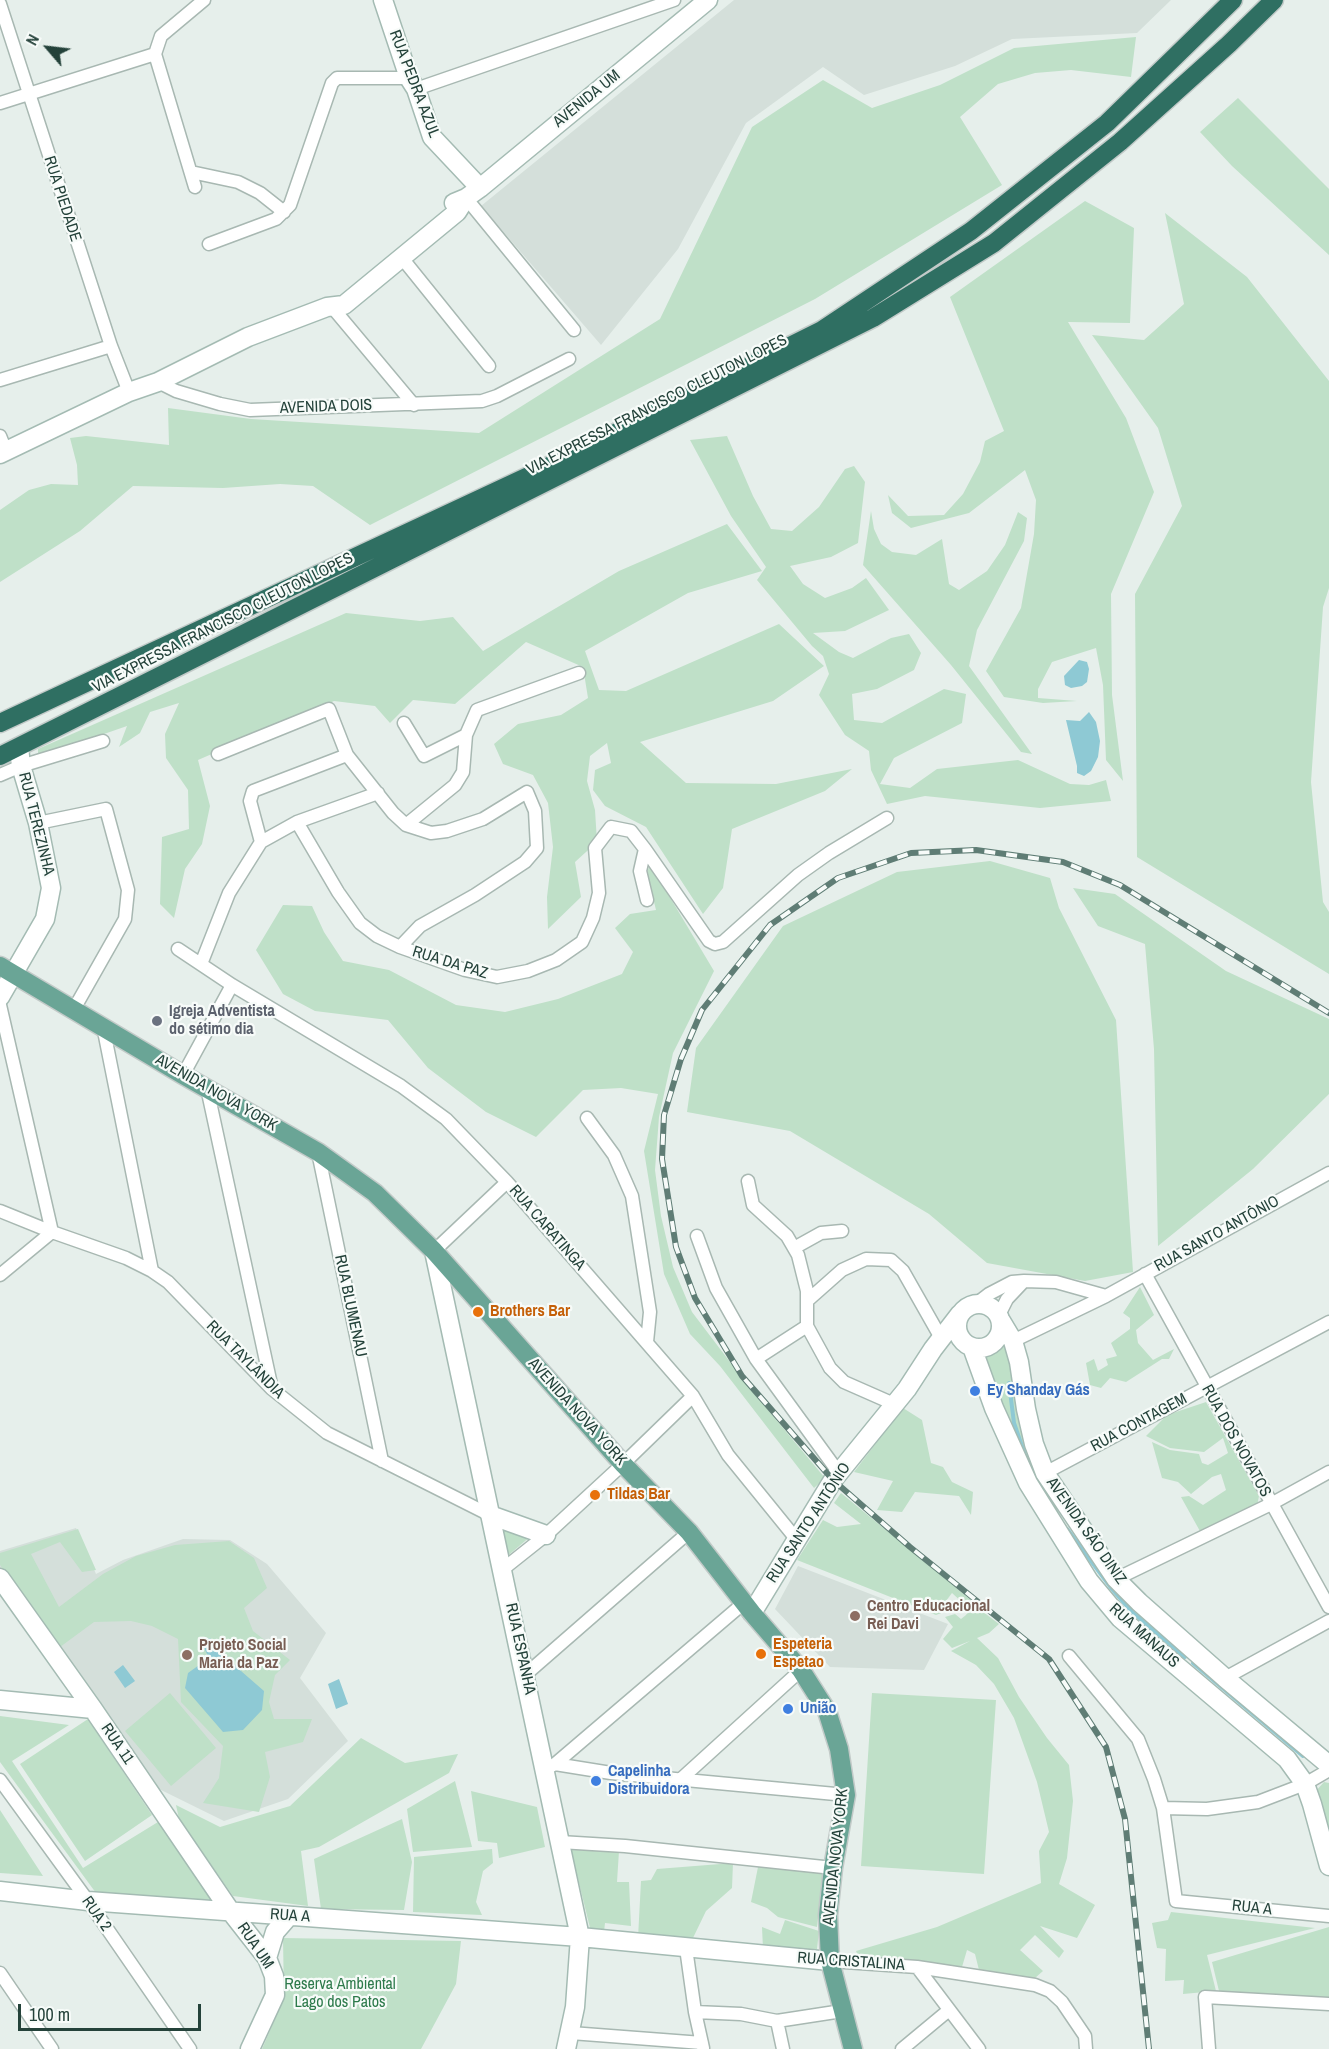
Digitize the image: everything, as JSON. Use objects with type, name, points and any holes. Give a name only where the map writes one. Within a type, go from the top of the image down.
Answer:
[{"type":"highway","name":"VIA EXPRESSA FRANCISCO CLEUTON LOPES","points":[[0,723],[533,474],[822,330],[971,231],[1107,123],[1233,0]]},
{"type":"highway","name":"VIA EXPRESSA FRANCISCO CLEUTON LOPES","points":[[0,756],[873,318],[994,243],[1120,142],[1229,44],[1274,0]]},
{"type":"main road","name":"AVENIDA NOVA YORK","points":[[7,970],[318,1152],[375,1192],[434,1251],[623,1464],[689,1532],[801,1670],[827,1711],[839,1749],[846,1795],[833,1868],[828,1916],[830,1961],[853,2049]]},
{"type":"street","points":[[195,187],[155,54],[161,36],[204,0]]},
{"type":"street","name":"RUA PEDRA AZUL","points":[[383,0],[432,137],[473,193]]},
{"type":"street","points":[[209,244],[276,219],[290,205],[333,83],[337,78],[412,84],[674,0]]},
{"type":"street","name":"AVENIDA UM","points":[[473,193],[708,0]]},
{"type":"street","name":"RUA PIEDADE","points":[[0,4],[111,346],[129,392]]},
{"type":"street","points":[[0,103],[155,54]]},
{"type":"street","points":[[191,172],[238,182],[260,193],[284,212]]},
{"type":"street","points":[[2,447],[129,392],[158,382],[248,337],[330,307],[344,305],[457,212],[473,193]]},
{"type":"street","points":[[330,307],[449,205],[473,193]]},
{"type":"street","points":[[473,193],[574,330]]},
{"type":"street","points":[[402,258],[489,366]]},
{"type":"street","points":[[330,307],[414,405]]},
{"type":"street","points":[[0,380],[111,346]]},
{"type":"street","name":"AVENIDA DOIS","points":[[158,382],[176,391],[250,410],[414,405],[482,401],[497,396],[569,359]]},
{"type":"street","points":[[406,825],[455,785],[463,772],[466,735],[477,710],[579,673]]},
{"type":"street","points":[[218,754],[329,709],[347,755],[393,813],[406,825],[431,833],[447,831],[483,819],[527,792],[535,811],[537,848],[525,862],[495,882],[420,926],[400,947]]},
{"type":"street","points":[[404,723],[424,756],[466,735]]},
{"type":"street","points":[[0,776],[21,766],[103,741]]},
{"type":"street","name":"RUA TEREZINHA","points":[[0,997],[7,970],[45,920],[51,888],[38,823],[21,766],[19,747]]},
{"type":"street","points":[[261,842],[250,801],[253,791],[347,755]]},
{"type":"street","points":[[201,964],[229,893],[261,842],[297,822],[378,793]]},
{"type":"street","points":[[38,823],[106,809],[128,890],[125,919],[74,1009]]},
{"type":"street","points":[[645,849],[709,941],[715,944],[723,942],[798,875],[829,853],[887,818]]},
{"type":"street","name":"RUA DA PAZ","points":[[297,822],[338,892],[360,923],[377,936],[400,947],[465,970],[497,977],[528,970],[556,960],[582,942],[593,918],[599,893],[595,848],[610,827],[631,831],[645,849]]},
{"type":"street","points":[[645,849],[640,871],[647,900]]},
{"type":"street","name":"RUA CARATINGA","points":[[178,949],[232,985],[401,1086],[446,1119],[507,1182],[693,1396],[728,1455],[797,1540]]},
{"type":"street","points":[[183,1075],[232,985]]},
{"type":"street","points":[[0,1005],[52,1232],[0,1275]]},
{"type":"street","points":[[103,1026],[152,1271]]},
{"type":"street","points":[[207,1088],[272,1389]]},
{"type":"street","points":[[587,1118],[614,1155],[632,1196],[650,1312],[647,1342]]},
{"type":"street","name":"RUA BLUMENAU","points":[[318,1152],[382,1461]]},
{"type":"street","name":"RUA SANTO ANTÔNIO","points":[[1013,1341],[1106,1296],[1329,1173]]},
{"type":"street","points":[[748,1181],[753,1205],[787,1236],[798,1255],[807,1291],[807,1326],[830,1368],[844,1382],[894,1404]]},
{"type":"street","points":[[434,1251],[507,1182]]},
{"type":"street","name":"RUA TAYLÂNDIA","points":[[0,1211],[126,1258],[152,1271],[168,1282],[272,1389],[327,1433],[490,1515]]},
{"type":"street","points":[[794,1248],[821,1233],[843,1231]]},
{"type":"street","points":[[698,1236],[716,1288],[756,1359],[839,1473]]},
{"type":"street","name":"RUA ESPANHA","points":[[434,1251],[525,1675],[551,1767],[560,1842],[580,1937],[569,2041]]},
{"type":"street","points":[[807,1301],[842,1270],[866,1258],[891,1260],[903,1271],[937,1343],[969,1345],[978,1348],[991,1345],[1000,1334],[1000,1318],[1007,1299],[1024,1281]]},
{"type":"street","name":"RUA DOS NOVATOS","points":[[1145,1274],[1329,1607]]},
{"type":"street","points":[[969,1345],[958,1333],[957,1320],[960,1314],[967,1307],[1012,1282],[1056,1282],[1106,1296]]},
{"type":"street","points":[[976,1304],[992,1307],[1000,1318]]},
{"type":"street","name":"RUA SANTO ANTÔNIO","points":[[748,1607],[797,1540],[839,1473],[894,1404],[960,1314]]},
{"type":"street","name":"AVENIDA SÃO DINIZ","points":[[1000,1318],[1013,1341],[1019,1362],[1028,1417],[1045,1473],[1116,1579],[1225,1678],[1329,1765]]},
{"type":"street","name":"RUA CONTAGEM","points":[[1045,1473],[1329,1322]]},
{"type":"street","points":[[756,1359],[807,1326]]},
{"type":"street","name":"RUA MANAUS","points":[[969,1345],[1028,1483],[1089,1581],[1120,1618],[1287,1759],[1305,1784],[1329,1866]]},
{"type":"street","points":[[502,1570],[546,1535],[693,1396]]},
{"type":"street","points":[[1116,1579],[1271,1504],[1329,1472]]},
{"type":"street","points":[[490,1515],[546,1535]]},
{"type":"street","points":[[525,1675],[689,1532]]},
{"type":"street","name":"RUA 11","points":[[0,1578],[93,1709],[231,1912]]},
{"type":"street","points":[[551,1767],[748,1607]]},
{"type":"street","points":[[1225,1678],[1329,1621]]},
{"type":"street","points":[[1069,1656],[1138,1739],[1163,1808],[1207,1809],[1258,1802],[1305,1784],[1329,1770]]},
{"type":"street","points":[[681,1779],[801,1670]]},
{"type":"street","points":[[0,1700],[93,1709]]},
{"type":"street","points":[[551,1767],[846,1795]]},
{"type":"street","name":"RUA 2","points":[[0,1780],[88,1901],[190,2049]]},
{"type":"street","name":"RUA A","points":[[1163,1808],[1176,1901],[1329,1916]]},
{"type":"street","points":[[560,1842],[625,1846],[833,1868]]},
{"type":"street","name":"RUA A","points":[[0,1891],[88,1901],[580,1937]]},
{"type":"street","name":"RUA UM","points":[[231,1912],[267,1958],[274,1976],[275,1995],[250,2049]]},
{"type":"street","points":[[267,1958],[275,1932],[289,1916]]},
{"type":"street","name":"RUA CRISTALINA","points":[[580,1937],[917,1967],[1035,1985],[1050,1991],[1062,2002],[1085,2036],[1086,2049]]},
{"type":"street","points":[[569,2041],[702,2046],[686,1948]]},
{"type":"street","points":[[917,1967],[979,2049]]},
{"type":"street","points":[[0,1973],[52,2049]]},
{"type":"street","points":[[1209,2049],[1205,1997],[1329,2004]]},
{"type":"street","points":[[902,2049],[949,2010]]},
{"type":"street","points":[[695,2012],[741,2014],[777,2021],[842,2011]]},
{"type":"street","points":[[777,2021],[783,2049]]},
{"type":"shaded area","points":[[734,0],[1171,0],[1137,33],[1012,39],[955,66],[864,95],[823,67],[746,123],[678,249],[601,345],[481,206]]},
{"type":"shaded area","name":"Projeto Social Maria da Paz","points":[[76,1528],[96,1574],[123,1560],[183,1539],[230,1540],[267,1564],[326,1633],[300,1678],[348,1741],[288,1799],[224,1821],[157,1788],[0,1569],[0,1551]]},
{"type":"shaded area","name":"Centro Educacional Rei Davi","points":[[798,1566],[948,1624],[924,1670],[830,1667],[775,1609]]},
{"type":"green space","points":[[1136,37],[1131,77],[1071,70],[1035,73],[998,84],[960,117],[1002,185],[815,299],[370,525],[313,486],[280,484],[223,488],[133,486],[80,531],[0,582],[0,510],[29,490],[51,484],[78,485],[77,465],[70,438],[86,436],[169,445],[168,408],[251,419],[479,433],[660,319],[752,127],[823,80],[872,108],[940,85],[1014,48]]},
{"type":"green space","points":[[1238,98],[1329,189],[1329,255],[1232,166],[1200,132]]},
{"type":"green space","points":[[1085,201],[1134,228],[1130,323],[1068,322],[1126,418],[1154,492],[1111,594],[1112,695],[1123,781],[1106,760],[1103,685],[1096,648],[1052,662],[1038,689],[1038,698],[1077,701],[1043,703],[1004,697],[986,671],[1021,608],[1034,534],[1036,500],[1025,470],[969,513],[911,528],[892,513],[888,495],[908,516],[944,515],[963,494],[980,462],[985,441],[1004,431],[950,297]]},
{"type":"green space","points":[[1165,213],[1247,277],[1329,381],[1329,588],[1323,607],[1311,782],[1323,902],[1329,912],[1329,974],[1137,857],[1135,594],[1182,506],[1158,428],[1092,335],[1144,340],[1184,304]]},
{"type":"green space","points":[[727,436],[753,496],[771,529],[792,531],[819,507],[845,469],[854,466],[865,482],[858,543],[831,557],[790,566],[803,584],[825,598],[852,588],[866,578],[889,610],[845,631],[813,633],[839,652],[853,658],[891,638],[909,634],[921,653],[914,670],[877,689],[852,694],[854,720],[882,723],[944,689],[966,694],[962,723],[894,758],[880,784],[910,788],[937,769],[1018,760],[1070,784],[1089,785],[1106,780],[1111,801],[1040,808],[925,796],[887,804],[871,770],[869,751],[845,735],[819,695],[829,674],[823,656],[757,580],[766,567],[731,516],[690,440]]},
{"type":"green space","points":[[871,511],[874,529],[881,544],[892,552],[916,555],[942,539],[949,584],[959,590],[987,571],[1005,545],[1018,512],[1027,518],[1024,541],[977,630],[969,666],[1032,754],[1021,752],[951,665],[863,565]]},
{"type":"green space","points":[[727,524],[762,571],[688,593],[585,651],[599,690],[626,691],[779,624],[824,666],[773,701],[640,742],[686,783],[776,784],[852,769],[825,791],[732,829],[723,888],[703,914],[646,827],[605,806],[593,790],[595,770],[611,763],[607,743],[590,756],[587,781],[595,810],[597,842],[575,862],[581,897],[548,929],[547,897],[553,847],[548,803],[533,775],[503,764],[494,744],[518,724],[561,715],[588,698],[583,667],[526,642],[455,704],[413,700],[390,723],[375,706],[334,701],[198,760],[210,806],[202,844],[185,869],[174,918],[160,904],[162,837],[189,829],[188,790],[166,758],[165,734],[179,703],[150,712],[140,733],[119,747],[127,726],[38,757],[38,749],[346,613],[420,621],[453,617],[483,651],[619,571]]},
{"type":"green space","points":[[990,861],[1050,878],[1059,908],[1116,1020],[1133,1272],[1085,1281],[987,1263],[929,1214],[790,1131],[687,1112],[696,1048],[783,926],[897,872]]},
{"type":"green space","points":[[650,864],[714,971],[673,1053],[659,1117],[655,1170],[661,1216],[673,1267],[692,1312],[752,1391],[825,1478],[814,1488],[720,1366],[690,1334],[664,1274],[644,1151],[658,1094],[621,1088],[583,1090],[536,1137],[486,1112],[428,1068],[388,1020],[315,1011],[283,994],[256,950],[283,905],[312,906],[324,932],[343,961],[389,970],[456,1005],[505,1012],[558,999],[622,974],[633,952],[615,928],[630,914],[656,910],[647,873]]},
{"type":"green space","points":[[1073,888],[1115,894],[1226,971],[1329,1019],[1329,1094],[1253,1169],[1158,1246],[1154,1049],[1145,944],[1098,926]]},
{"type":"green space","points":[[1140,1287],[1154,1315],[1136,1330],[1138,1343],[1153,1360],[1174,1349],[1169,1359],[1162,1359],[1126,1382],[1110,1378],[1101,1388],[1090,1385],[1086,1363],[1094,1359],[1098,1371],[1108,1365],[1106,1359],[1117,1356],[1111,1343],[1130,1329],[1130,1318],[1123,1313]]},
{"type":"green space","points":[[1006,1341],[1031,1452],[1020,1453],[979,1354],[995,1350]]},
{"type":"green space","points":[[1206,1402],[1259,1496],[1257,1506],[1201,1533],[1181,1497],[1189,1496],[1203,1505],[1226,1490],[1221,1474],[1212,1477],[1191,1494],[1178,1482],[1162,1478],[1152,1442],[1170,1450],[1199,1454],[1202,1463],[1208,1465],[1228,1453],[1223,1438],[1204,1452],[1170,1448],[1146,1436],[1167,1415]]},
{"type":"green space","points":[[903,1408],[922,1420],[931,1463],[943,1467],[952,1482],[973,1492],[971,1515],[959,1496],[915,1492],[902,1512],[877,1510],[893,1481],[854,1472]]},
{"type":"green space","points":[[841,1493],[976,1604],[966,1606],[952,1593],[946,1601],[952,1609],[936,1615],[797,1560],[823,1520],[837,1527],[861,1524],[834,1503]]},
{"type":"green space","points":[[497,1523],[531,1536],[505,1558]]},
{"type":"green space","points":[[78,1529],[96,1570],[82,1572],[60,1542],[31,1554],[59,1607],[103,1574],[136,1556],[175,1545],[229,1541],[254,1558],[267,1588],[244,1608],[253,1631],[290,1660],[275,1675],[269,1702],[274,1719],[312,1719],[303,1742],[265,1752],[270,1777],[259,1812],[203,1803],[219,1778],[223,1746],[181,1702],[178,1639],[152,1626],[131,1621],[94,1622],[60,1647],[0,1565],[0,1553]]},
{"type":"green space","points":[[970,1609],[982,1611],[999,1624],[989,1633],[977,1638],[998,1658],[1019,1697],[1069,1765],[1073,1801],[1067,1858],[1059,1884],[1095,1905],[1077,1938],[1040,1926],[1064,1951],[1059,1958],[1035,1935],[1020,1950],[1043,1971],[1035,1978],[979,1970],[975,1954],[967,1950],[962,1967],[859,1958],[856,1951],[937,1927],[1041,1883],[1039,1851],[1049,1832],[1037,1782],[1014,1718],[994,1684],[976,1665],[951,1651],[970,1641],[952,1648],[943,1639],[953,1627],[945,1617],[955,1614],[961,1619]]},
{"type":"green space","points":[[170,1693],[216,1748],[171,1786],[125,1731]]},
{"type":"green space","points":[[872,1693],[996,1700],[984,1874],[861,1866]]},
{"type":"green space","points":[[0,1716],[69,1725],[12,1761],[83,1868],[158,1822],[211,1900],[96,1893],[0,1762]]},
{"type":"green space","points":[[88,1719],[152,1815],[85,1861],[20,1764]]},
{"type":"green space","points":[[361,1738],[405,1763],[458,1754],[449,1773],[319,1847],[301,1851],[308,1906],[233,1896],[179,1819],[176,1805],[220,1827],[290,1806]]},
{"type":"green space","points":[[455,1781],[472,1847],[413,1852],[407,1809]]},
{"type":"green space","points":[[1324,1782],[1329,1783],[1329,1831],[1315,1792]]},
{"type":"green space","points":[[471,1791],[537,1807],[545,1847],[499,1858],[497,1843],[478,1841]]},
{"type":"green space","points":[[0,1810],[43,1876],[0,1873]]},
{"type":"green space","points":[[402,1819],[412,1862],[404,1910],[321,1909],[314,1859]]},
{"type":"green space","points":[[492,1849],[493,1863],[483,1871],[476,1902],[482,1915],[413,1912],[414,1857]]},
{"type":"green space","points":[[571,1850],[619,1851],[617,1882],[629,1882],[631,1926],[605,1923],[604,1932],[590,1928]]},
{"type":"green space","points":[[733,1863],[732,1888],[706,1911],[692,1940],[638,1938],[641,1881],[651,1880],[657,1869]]},
{"type":"green space","points":[[758,1867],[823,1871],[817,1927],[778,1917],[767,1908],[751,1902]]},
{"type":"green space","points":[[1171,1912],[1315,1928],[1207,1955],[1216,1991],[1183,1994],[1184,1980],[1165,1981],[1166,1949],[1157,1948],[1152,1923],[1168,1920]]},
{"type":"green space","points":[[785,1920],[819,1931],[817,1949],[808,1954],[763,1949],[762,1927],[780,1934]]},
{"type":"green space","points":[[1329,1927],[1329,2000],[1219,1991],[1212,1962]]},
{"type":"green space","name":"Reserva Ambiental Lago dos Patos","points":[[283,1938],[461,1941],[456,1984],[421,2049],[262,2049],[284,1998]]},
{"type":"water","points":[[1079,660],[1087,662],[1089,669],[1087,682],[1082,686],[1071,688],[1065,685],[1064,676]]},
{"type":"water","points":[[1089,712],[1096,722],[1100,741],[1098,757],[1091,771],[1084,776],[1077,773],[1066,720],[1080,721]]},
{"type":"water","points":[[210,1638],[241,1671],[264,1691],[262,1710],[243,1730],[223,1732],[185,1688],[188,1673],[209,1658],[201,1642]]},
{"type":"water","points":[[123,1665],[135,1681],[125,1688],[114,1672]]},
{"type":"water","points":[[339,1679],[348,1704],[336,1709],[328,1684]]},
{"type":"waterway","points":[[1009,1383],[1014,1423],[1026,1458]]},
{"type":"waterway","points":[[1067,1529],[1131,1611],[1185,1657]]},
{"type":"waterway","points":[[1193,1663],[1303,1756]]},
{"type":"railway","points":[[1149,2049],[1125,1819],[1106,1747],[1049,1659],[910,1547],[833,1480],[742,1376],[695,1298],[676,1247],[662,1159],[664,1115],[681,1059],[702,1010],[770,925],[838,878],[911,853],[976,850],[1063,862],[1120,885],[1329,1013]]},
{"type":"place","name":"Igreja Adventista do sétimo dia","points":[[157,1021]]},
{"type":"place","name":"Brothers Bar","points":[[478,1312]]},
{"type":"place","name":"Ey Shanday Gás","points":[[975,1391]]},
{"type":"place","name":"Tildas Bar","points":[[595,1495]]},
{"type":"place","name":"Centro Educacional Rei Davi","points":[[855,1616]]},
{"type":"place","name":"Espeteria Espetao","points":[[761,1654]]},
{"type":"place","name":"Projeto Social Maria da Paz","points":[[187,1655]]},
{"type":"place","name":"União","points":[[788,1709]]},
{"type":"place","name":"Capelinha Distribuidora","points":[[596,1781]]}]
